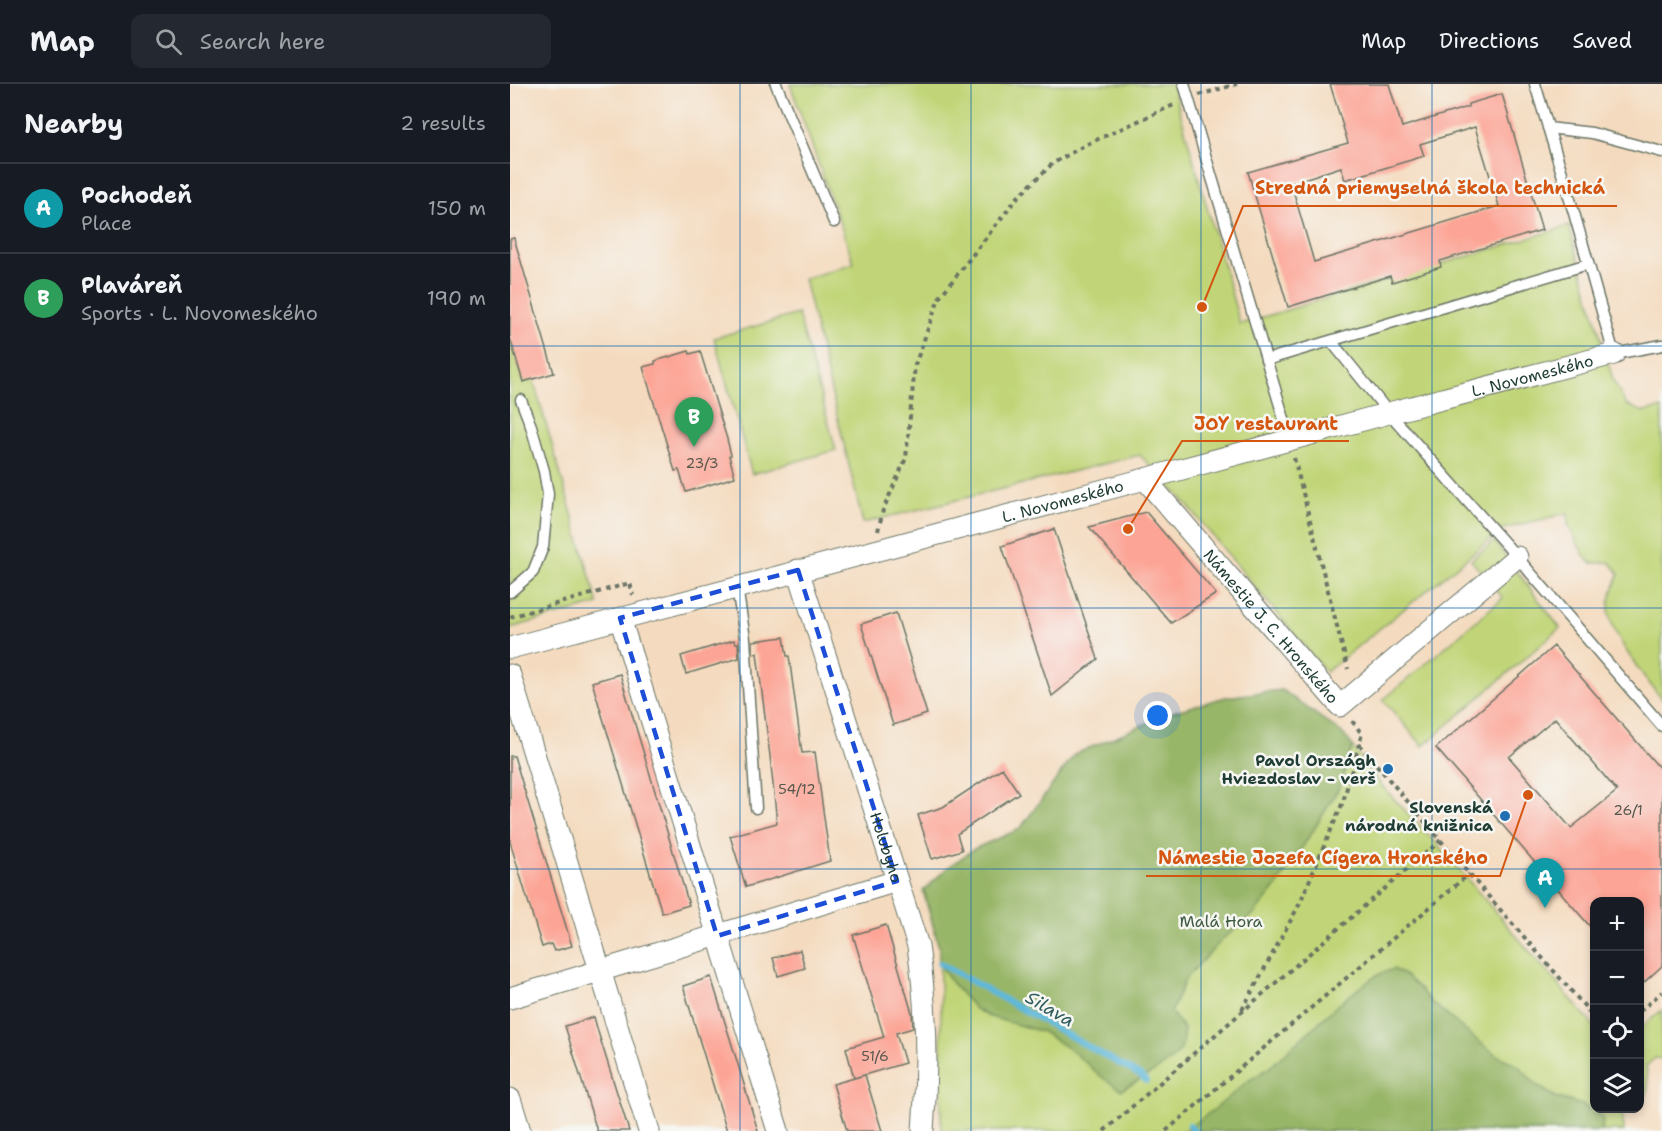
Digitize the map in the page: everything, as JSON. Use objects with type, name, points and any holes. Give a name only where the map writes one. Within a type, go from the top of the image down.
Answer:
[{"type":"street","name":"L. Novomeského","points":[[510,648],[1614,354]]},
{"type":"street","name":"Námestie J. C. Hronského","points":[[1145,479],[1340,706],[1517,557]]},
{"type":"street","name":"Holubyho","points":[[798,570],[918,946],[923,982],[927,1061],[923,1131]]},
{"type":"street","points":[[620,618],[778,1131]]},
{"type":"street","points":[[510,675],[649,1131]]},
{"type":"street","points":[[510,998],[897,880]]},
{"type":"street","points":[[510,1099],[520,1131]]},
{"type":"lane","points":[[776,84],[834,222]]},
{"type":"lane","points":[[1184,84],[1290,439]]},
{"type":"lane","points":[[1535,84],[1614,354],[1662,345]]},
{"type":"lane","points":[[1548,128],[1592,133],[1662,152]]},
{"type":"lane","points":[[1266,360],[1588,264]]},
{"type":"lane","points":[[1331,341],[1389,413],[1517,557],[1662,726]]},
{"type":"lane","points":[[510,592],[533,572],[543,547],[548,494],[544,471],[521,400]]},
{"type":"lane","points":[[737,587],[745,639],[756,808]]},
{"type":"path","points":[[878,535],[883,510],[906,458],[915,365],[939,298],[1017,198],[1052,164],[1085,145],[1188,98],[1237,84]]},
{"type":"path","points":[[1290,439],[1348,669]]},
{"type":"path","points":[[510,617],[630,583],[634,600]]},
{"type":"path","points":[[1240,1014],[1299,905],[1343,802],[1362,734],[1340,706]]},
{"type":"path","points":[[1359,744],[1590,1012]]},
{"type":"path","points":[[1104,1131],[1441,840]]},
{"type":"path","points":[[1166,1131],[1469,874]]},
{"type":"path","points":[[1644,1008],[1662,992]]},
{"type":"highlighted area","points":[[798,570],[897,881],[717,936],[620,618]]},
{"type":"green space","points":[[790,84],[1172,84],[1240,324],[1569,226],[1613,380],[1626,405],[1644,412],[1662,408],[1662,699],[1630,657],[1611,620],[1610,601],[1619,574],[1610,563],[1591,563],[1585,557],[1568,525],[1568,513],[1503,529],[1326,672],[1182,499],[1140,455],[863,523],[804,279],[854,263]]},
{"type":"green space","points":[[798,314],[836,450],[752,474],[714,338]]},
{"type":"green space","points":[[510,338],[523,382],[533,379],[598,604],[510,628]]},
{"type":"green space","points":[[1494,541],[1560,628],[1423,746],[1383,700],[1503,598],[1471,560]]},
{"type":"green space","name":"Malá Hora","points":[[1282,690],[1342,733],[1381,785],[1436,843],[1590,1021],[1590,1113],[1622,1113],[1624,1131],[941,1131],[939,947],[923,891],[946,869],[974,849],[1020,829],[1075,754],[1173,712],[1226,697]]},
{"type":"green space","points":[[1282,690],[1342,733],[1353,746],[1342,783],[1274,890],[1254,914],[1223,939],[1186,978],[1171,1012],[1184,1029],[1182,1047],[1177,1054],[1154,1072],[1121,1090],[1103,1078],[1072,1051],[1043,1032],[987,1016],[975,1009],[951,982],[939,963],[939,947],[924,891],[946,869],[974,849],[1020,829],[1075,754],[1173,712],[1226,697]]},
{"type":"green space","points":[[1393,969],[1404,975],[1430,1001],[1479,1042],[1497,1055],[1519,1066],[1535,1084],[1555,1097],[1582,1105],[1590,1110],[1590,1113],[1603,1118],[1602,1131],[1184,1131],[1248,1081],[1269,1068],[1342,1001],[1377,975]]},
{"type":"green space","points":[[1662,1010],[1662,1059],[1655,1058],[1646,1066],[1648,1082],[1644,1100],[1644,1059],[1644,1026]]},
{"type":"building","points":[[1330,84],[1389,84],[1402,127],[1502,94],[1542,230],[1440,261],[1441,267],[1392,282],[1390,276],[1288,307],[1248,172],[1348,143]],"holes":[[[1475,127],[1499,206],[1314,262],[1291,183],[1341,167],[1345,180],[1424,156],[1420,144]]]},
{"type":"building","points":[[514,238],[554,373],[523,382],[510,338],[510,239]]},
{"type":"building","points":[[689,351],[690,354],[700,351],[727,439],[735,477],[686,492],[679,470],[675,471],[643,367]]},
{"type":"building","points":[[1146,512],[1216,594],[1171,623],[1089,527]]},
{"type":"building","points":[[1054,529],[1098,659],[1052,696],[1002,546]]},
{"type":"building","points":[[896,613],[927,714],[893,725],[861,624]]},
{"type":"building","points":[[784,637],[787,656],[789,656],[802,753],[815,752],[830,861],[746,887],[730,836],[777,823],[757,653],[753,654],[753,641]]},
{"type":"building","points":[[734,640],[738,643],[739,658],[686,674],[681,656]]},
{"type":"building","points":[[1554,646],[1662,771],[1662,966],[1644,982],[1644,897],[1590,897],[1590,926],[1436,748]],"holes":[[[1555,718],[1617,791],[1571,828],[1509,757]]]},
{"type":"building","points":[[620,674],[689,905],[662,913],[592,682]]},
{"type":"building","points":[[510,756],[514,756],[572,946],[554,951],[551,944],[542,947],[510,842]]},
{"type":"building","points":[[1002,768],[1019,793],[957,834],[962,850],[932,859],[918,815],[943,807]]},
{"type":"building","points":[[886,925],[912,1013],[913,1028],[896,1033],[905,1063],[854,1078],[846,1048],[884,1037],[853,935]]},
{"type":"building","points":[[800,950],[805,968],[778,976],[773,958]]},
{"type":"building","points":[[711,977],[758,1131],[727,1131],[683,986]]},
{"type":"building","points":[[594,1017],[629,1131],[597,1131],[565,1026]]},
{"type":"building","points":[[865,1075],[882,1131],[847,1131],[833,1084]]},
{"type":"waterway","name":"Silava","points":[[939,963],[1141,1076],[1146,1081]]},
{"type":"waterway","name":"Silava","points":[[1189,1125],[1194,1131]]},
{"type":"place","name":"Stredná priemyselná škola technická","points":[[1202,307]]},
{"type":"place","name":"Plaváreň","points":[[694,447]]},
{"type":"place","name":"JOY restaurant","points":[[1128,529]]},
{"type":"place","name":"Pavol Országh Hviezdoslav - verš","points":[[1388,769]]},
{"type":"place","name":"Námestie Jozefa Cígera Hronského","points":[[1528,795]]},
{"type":"place","name":"Slovenská národná knižnica","points":[[1505,816]]},
{"type":"place","name":"Pochodeň","points":[[1545,908]]}]
